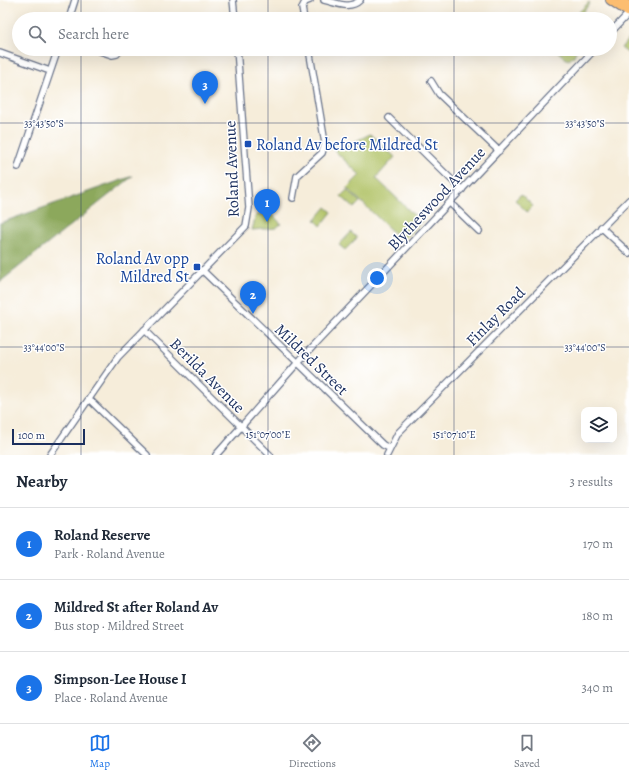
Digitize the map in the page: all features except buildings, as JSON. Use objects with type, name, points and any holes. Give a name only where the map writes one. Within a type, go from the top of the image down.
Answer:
[{"type":"highway","points":[[615,1],[629,5]]},
{"type":"highway","points":[[615,1],[629,13]]},
{"type":"street","points":[[72,12],[76,0]]},
{"type":"street","points":[[233,0],[234,12]]},
{"type":"street","points":[[303,12],[302,8],[305,2],[310,0]]},
{"type":"street","points":[[324,0],[348,6],[355,5],[360,0]]},
{"type":"street","points":[[617,26],[629,13]]},
{"type":"street","points":[[0,53],[50,71]]},
{"type":"street","points":[[18,168],[55,56]]},
{"type":"street","name":"Roland Avenue","points":[[50,455],[90,400],[118,357],[243,228],[248,219],[249,208],[238,56]]},
{"type":"street","points":[[293,198],[297,176],[322,153],[325,143],[310,56]]},
{"type":"street","name":"Blytheswood Avenue","points":[[216,455],[297,363],[588,56]]},
{"type":"street","points":[[431,81],[439,94],[499,151]]},
{"type":"street","points":[[389,118],[462,190]]},
{"type":"street","name":"Finlay Road","points":[[387,455],[389,448],[398,433],[629,200]]},
{"type":"street","points":[[450,203],[479,231]]},
{"type":"street","points":[[601,227],[629,253]]},
{"type":"street","name":"Mildred Street","points":[[202,270],[383,445],[389,448]]},
{"type":"street","name":"Berilda Avenue","points":[[144,330],[270,455]]},
{"type":"street","points":[[90,400],[147,455]]},
{"type":"green space","points":[[589,2],[590,3],[583,12],[579,12]]},
{"type":"green space","points":[[629,38],[629,54],[621,48]]},
{"type":"green space","points":[[563,56],[574,56],[569,60]]},
{"type":"green space","points":[[370,134],[395,157],[376,178],[414,215],[423,220],[402,241],[347,188],[360,175],[335,151],[335,148],[342,148]]},
{"type":"green space","points":[[133,176],[0,282],[0,223]]},
{"type":"green space","points":[[347,190],[360,202],[354,208],[341,196]]},
{"type":"green space","points":[[521,194],[533,206],[527,212],[515,200]]},
{"type":"green space","points":[[326,207],[332,212],[321,226],[315,220]]},
{"type":"green space","points":[[271,213],[281,224],[276,228],[252,230],[256,215]]},
{"type":"green space","points":[[351,232],[357,238],[345,250],[339,245]]},
{"type":"place","name":"Simpson-Lee House I","points":[[205,104]]},
{"type":"place","name":"Roland Av before Mildred St","points":[[248,144]]},
{"type":"place","name":"Roland Reserve","points":[[267,222]]},
{"type":"place","name":"Roland Av opp Mildred St","points":[[197,267]]},
{"type":"place","name":"Mildred St after Roland Av","points":[[253,314]]}]
